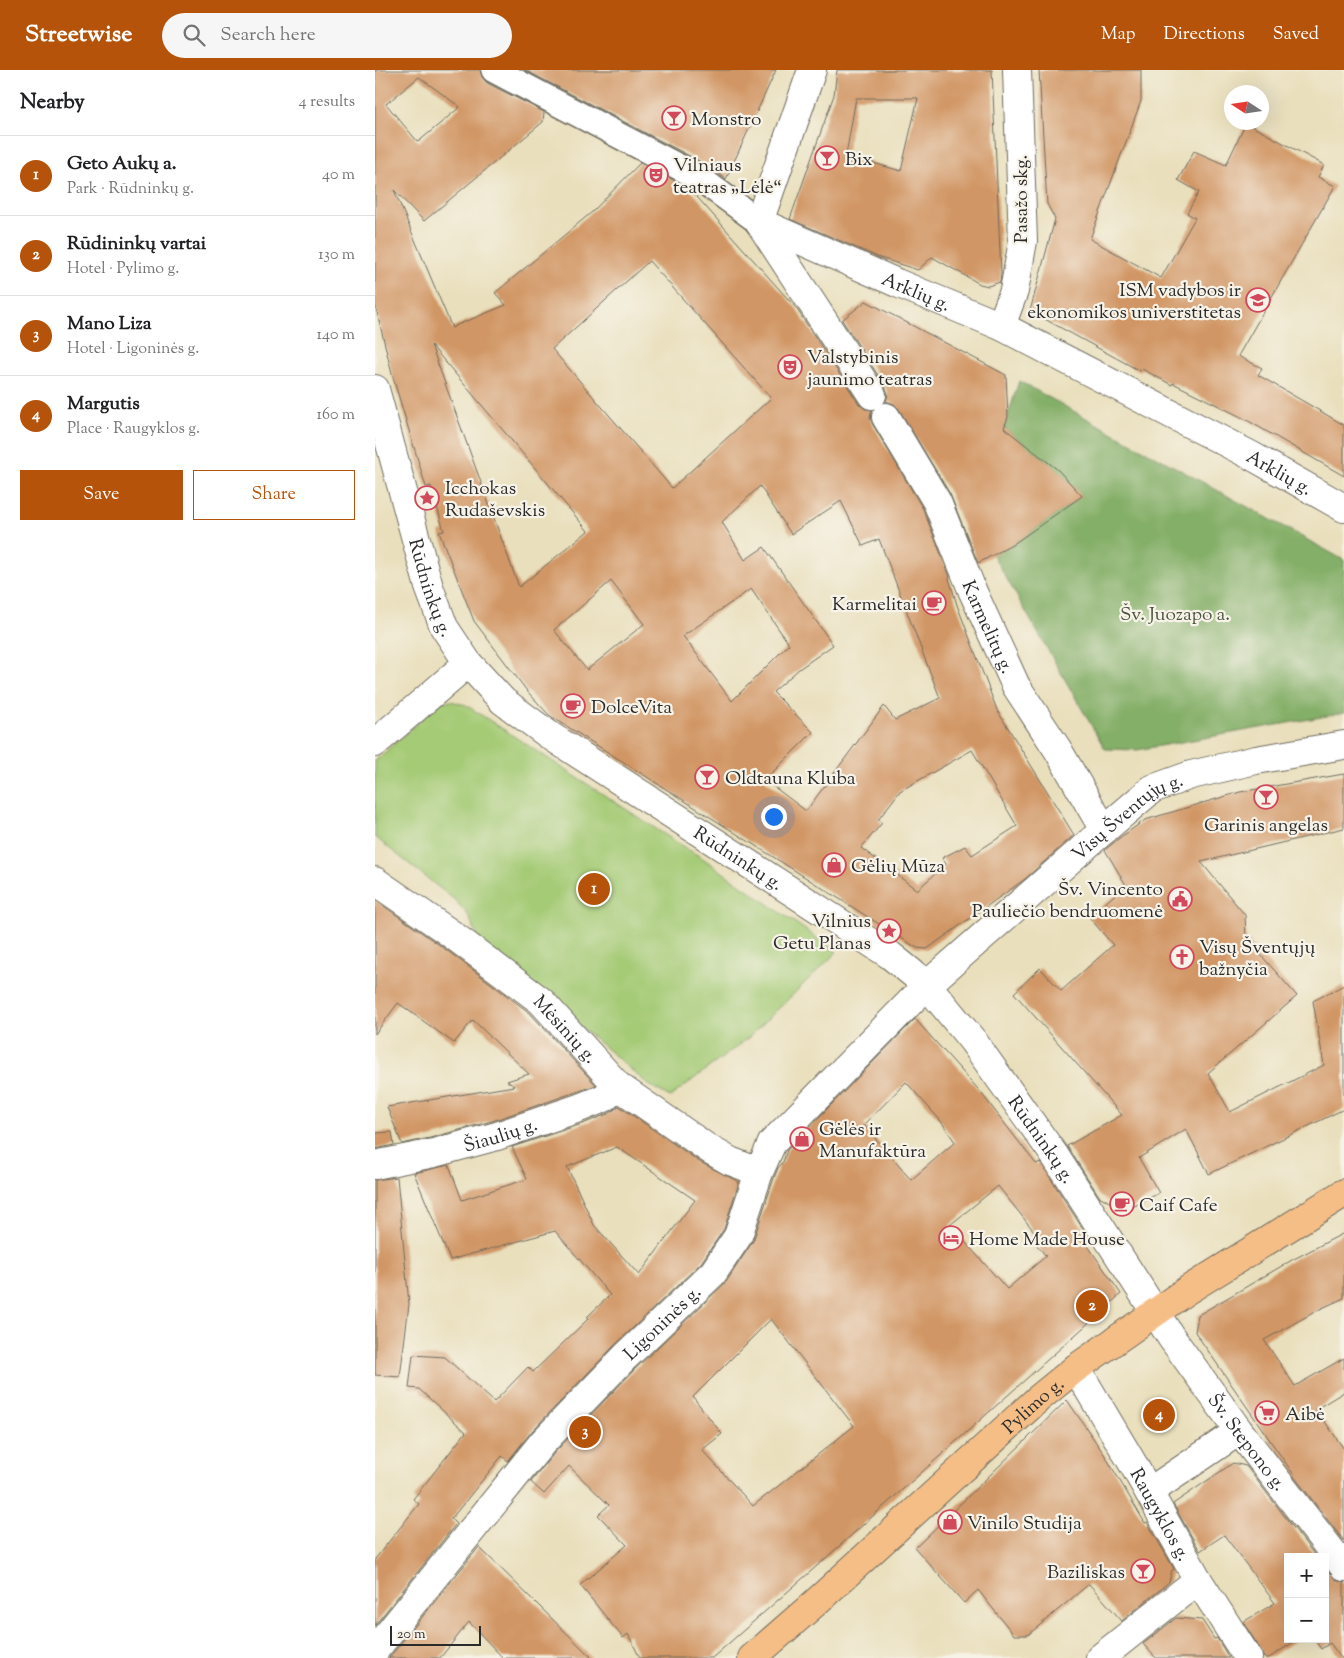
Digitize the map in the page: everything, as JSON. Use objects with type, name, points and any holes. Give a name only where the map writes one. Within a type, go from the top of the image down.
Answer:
[{"type":"main road","name":"Pylimo g.","points":[[752,1658],[815,1603],[1038,1399],[1076,1368],[1186,1291],[1344,1193]]},
{"type":"street","name":"Arklių g.","points":[[494,70],[698,177],[759,222],[897,283],[1001,326],[1251,456],[1344,508]]},
{"type":"street","points":[[759,222],[812,70]]},
{"type":"street","name":"Pasažo skg.","points":[[1001,326],[1014,291],[1023,241],[1017,70]]},
{"type":"street","name":"Karmelitų g.","points":[[759,222],[879,406],[937,502],[973,592],[1016,686],[1059,750],[1104,830]]},
{"type":"street","name":"Rūdninkų g.","points":[[375,389],[429,587],[444,627],[468,663],[503,700],[549,735],[891,955],[927,985],[973,1041],[1055,1156],[1156,1312]]},
{"type":"street","points":[[375,743],[468,663]]},
{"type":"street","name":"Visų Šventųjų g.","points":[[927,985],[1152,790],[1191,775],[1256,760],[1344,745]]},
{"type":"street","name":"Mėsinių g.","points":[[375,881],[450,933],[541,1001],[618,1086],[709,1149],[759,1172]]},
{"type":"street","name":"Ligoninės g.","points":[[375,1650],[543,1442],[625,1357],[713,1273],[738,1236],[759,1172],[773,1143],[927,985]]},
{"type":"street","name":"Šiaulių g.","points":[[375,1164],[434,1153],[497,1136],[604,1098],[618,1086]]},
{"type":"street","name":"Šv. Stepono g.","points":[[1156,1312],[1171,1337],[1239,1431],[1344,1567]]},
{"type":"street","name":"Raugyklos g.","points":[[1076,1368],[1198,1580],[1248,1658]]},
{"type":"street","points":[[1149,1492],[1239,1431]]},
{"type":"street","points":[[1100,1658],[1198,1580]]},
{"type":"green space","name":"Šv. Juozapo a.","points":[[1019,381],[1344,560],[1344,713],[1137,750],[1105,749],[993,555],[1012,545],[1082,496],[1058,470],[1004,428]]},
{"type":"green space","points":[[451,701],[466,705],[701,857],[837,952],[748,1038],[670,1097],[649,1085],[480,941],[468,915],[456,901],[375,837],[375,761],[441,702]]},
{"type":"building","points":[[375,70],[480,70],[482,77],[487,83],[544,112],[543,122],[424,221],[394,190],[452,328],[506,305],[495,293],[592,212],[640,163],[689,188],[796,308],[859,404],[865,409],[872,410],[870,418],[873,425],[923,509],[950,577],[957,605],[997,710],[1074,835],[1025,879],[927,949],[917,948],[549,715],[527,691],[474,621],[439,532],[444,531],[431,486],[426,487],[392,374],[375,304]],"holes":[[[419,77],[460,107],[418,142],[386,104]],[[649,261],[771,398],[672,488],[552,349]],[[431,345],[588,531],[519,587]],[[760,486],[791,534],[841,501],[863,546],[879,539],[940,698],[895,720],[884,706],[806,811],[765,780],[813,732],[773,692],[799,669],[833,645],[764,547],[745,560],[722,522]],[[611,581],[644,624],[587,670],[554,630]],[[751,589],[789,644],[732,701],[683,636]],[[972,750],[1017,826],[972,855],[965,846],[942,858],[946,864],[917,890],[861,848],[882,823],[878,820],[900,791]]]},
{"type":"building","points":[[525,70],[776,70],[726,179],[705,164]]},
{"type":"building","points":[[837,70],[992,70],[1000,282],[988,286],[980,284],[932,257],[918,270],[880,258],[790,219],[834,95]],"holes":[[[856,98],[918,98],[901,171],[846,155]]]},
{"type":"building","points":[[1039,70],[1141,70],[1141,101],[1090,239],[1161,278],[1195,218],[1187,213],[1199,192],[1178,180],[1194,151],[1226,165],[1243,130],[1259,130],[1324,165],[1318,177],[1335,186],[1238,356],[1262,368],[1258,375],[1344,425],[1344,476],[1245,419],[1173,383],[1172,385],[1142,369],[1140,371],[1030,311],[1055,219],[1047,204]]},
{"type":"building","points":[[866,301],[1006,375],[1008,417],[1004,428],[1058,470],[1082,496],[1012,545],[978,563],[950,494],[899,409],[894,404],[886,401],[888,394],[885,386],[842,320]]},
{"type":"building","points":[[1344,774],[1344,828],[1201,862],[1245,915],[1246,938],[1297,996],[1208,1073],[1230,1112],[1324,1065],[1313,1001],[1344,985],[1344,1109],[1209,1174],[1186,1129],[1139,1158],[1159,1193],[1125,1211],[1099,1196],[1067,1146],[1122,1115],[1014,993],[1040,968],[1061,991],[1113,945],[1089,917],[1126,885],[1105,850],[1145,820],[1240,792]]},
{"type":"building","points":[[375,900],[441,946],[530,1013],[596,1085],[492,1121],[402,1144],[387,1107],[514,1086],[507,1081],[529,1074],[473,1020],[454,1043],[398,1003],[375,1034]]},
{"type":"building","points":[[915,1019],[978,1089],[1036,1164],[1040,1162],[1083,1229],[1086,1243],[1121,1294],[712,1658],[640,1658],[628,1634],[623,1638],[580,1585],[627,1545],[598,1515],[609,1505],[569,1466],[544,1494],[531,1482],[555,1452],[636,1368],[726,1282],[753,1241],[774,1178],[787,1150]],"holes":[[[906,1082],[940,1120],[955,1142],[911,1180],[864,1125]],[[998,1186],[1041,1240],[1036,1244],[1046,1256],[1007,1289],[950,1225]],[[771,1319],[854,1426],[753,1506],[702,1450],[722,1434],[693,1397]]]},
{"type":"building","points":[[619,1106],[700,1162],[739,1182],[724,1229],[701,1263],[614,1346],[532,1431],[508,1461],[502,1456],[451,1519],[456,1524],[375,1625],[375,1559],[419,1504],[413,1499],[466,1432],[419,1389],[409,1388],[413,1355],[445,1357],[494,1402],[528,1367],[533,1372],[610,1295],[555,1231],[450,1260],[414,1173],[449,1165],[462,1200],[527,1179],[512,1147],[610,1113]],"holes":[[[617,1147],[695,1200],[639,1275],[594,1225],[567,1167]]]},
{"type":"building","points":[[392,1132],[394,1145],[375,1149],[375,1133]]},
{"type":"building","points":[[397,1177],[409,1304],[400,1377],[375,1375],[375,1180]]},
{"type":"building","points":[[1344,1233],[1344,1298],[1264,1340],[1295,1386],[1344,1358],[1344,1392],[1316,1409],[1344,1449],[1344,1541],[1293,1475],[1195,1332],[1198,1315],[1292,1260]]},
{"type":"building","points":[[1067,1400],[1104,1454],[1174,1569],[1172,1570],[1169,1582],[1122,1621],[1089,1584],[1028,1635],[1014,1635],[978,1590],[964,1603],[915,1548]]},
{"type":"building","points":[[1233,1463],[1246,1466],[1313,1553],[1284,1553],[1284,1643],[1292,1643],[1269,1658],[1264,1658],[1243,1622],[1275,1603],[1224,1535],[1200,1551],[1173,1504]]},
{"type":"building","points":[[479,1547],[592,1658],[503,1658],[469,1622],[440,1658],[389,1658]]},
{"type":"building","points":[[1329,1572],[1338,1581],[1344,1582],[1344,1658],[1341,1658],[1330,1643],[1321,1649],[1317,1643],[1329,1643]]},
{"type":"building","points":[[1176,1618],[1202,1620],[1214,1639],[1217,1638],[1229,1658],[1156,1658],[1143,1644]]},
{"type":"place","name":"Monstro","points":[[674,118]]},
{"type":"place","name":"Bix","points":[[827,158]]},
{"type":"place","name":"Vilniaus teatras „Lėlė“","points":[[656,175]]},
{"type":"place","name":"ISM vadybos ir ekonomikos universtitetas","points":[[1258,300]]},
{"type":"place","name":"Valstybinis jaunimo teatras","points":[[790,367]]},
{"type":"place","name":"Icchokas Rudaševskis","points":[[427,498]]},
{"type":"place","name":"Karmelitai","points":[[934,603]]},
{"type":"place","name":"DolceVita","points":[[573,706]]},
{"type":"place","name":"Oldtauna Kluba","points":[[707,777]]},
{"type":"place","name":"Garinis angelas","points":[[1266,797]]},
{"type":"place","name":"Gėlių Mūza","points":[[834,865]]},
{"type":"place","name":"Geto Aukų a.","points":[[594,889]]},
{"type":"place","name":"Šv. Vincento Pauliečio bendruomenė","points":[[1180,899]]},
{"type":"place","name":"Vilnius Getu Planas","points":[[889,931]]},
{"type":"place","name":"Visų Šventųjų bažnyčia","points":[[1182,957]]},
{"type":"place","name":"Gėlės ir Manufaktūra","points":[[802,1139]]},
{"type":"place","name":"Caif Cafe","points":[[1122,1204]]},
{"type":"place","name":"Home Made House","points":[[951,1238]]},
{"type":"place","name":"Rūdininkų vartai","points":[[1092,1306]]},
{"type":"place","name":"Aibė","points":[[1267,1413]]},
{"type":"place","name":"Margutis","points":[[1159,1415]]},
{"type":"place","name":"Mano Liza","points":[[585,1432]]},
{"type":"place","name":"Vinilo Studija","points":[[950,1522]]},
{"type":"place","name":"Baziliskas","points":[[1143,1571]]}]
